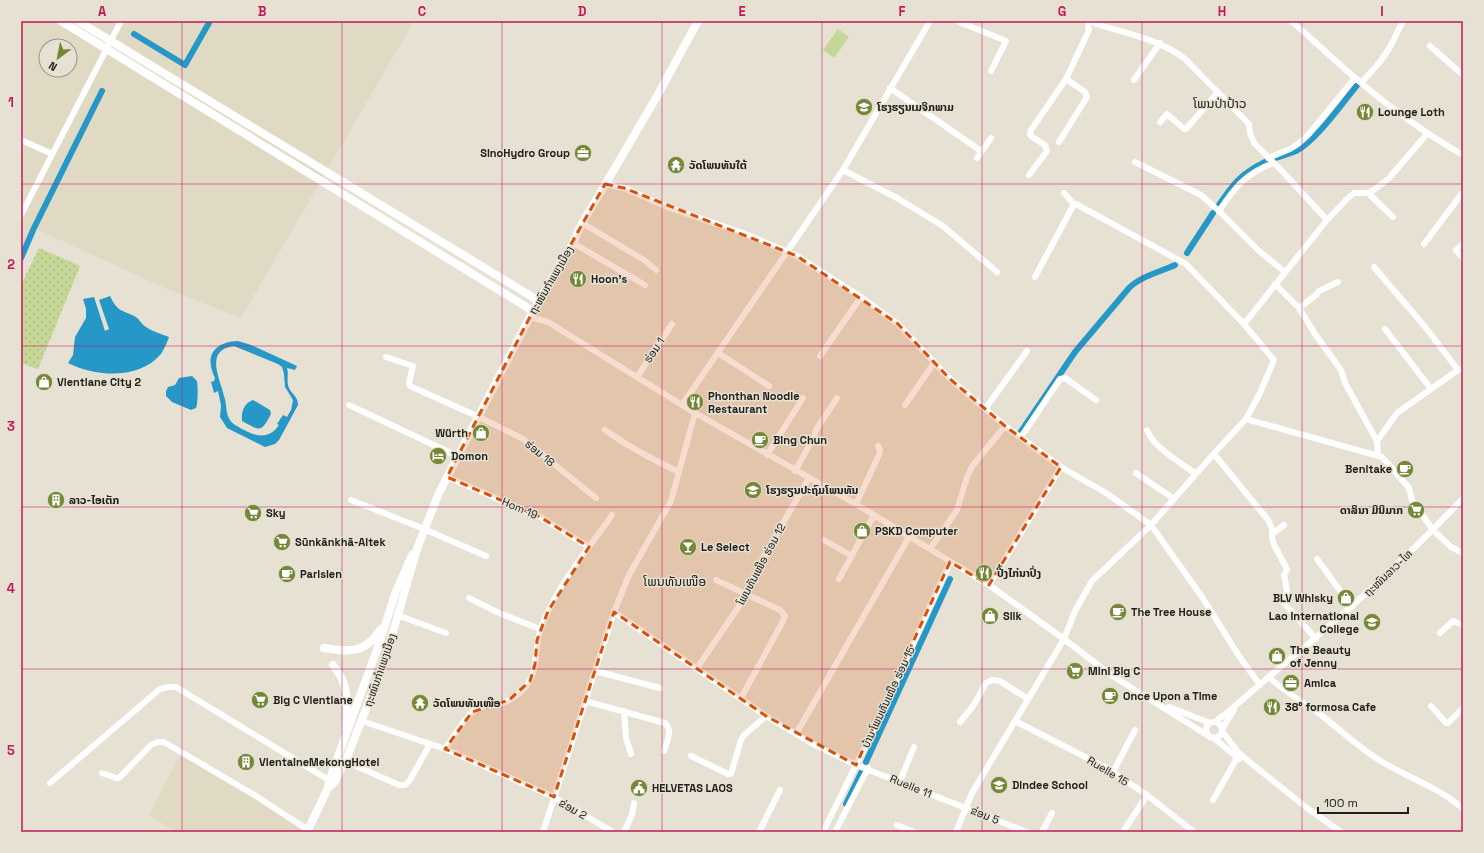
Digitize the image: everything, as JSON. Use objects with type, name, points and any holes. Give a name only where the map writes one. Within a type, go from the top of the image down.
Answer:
[{"type":"main road","points":[[61,21],[531,314]]},
{"type":"main road","points":[[78,21],[539,301]]},
{"type":"main road","name":"ຖະໜົນກຳແພງເມືອງ","points":[[307,831],[331,784],[345,761],[362,721],[381,671],[424,529],[457,456],[479,417],[531,314],[573,243],[582,223],[656,98],[698,21]]},
{"type":"main road","name":"ຖະໜົນກຳແພງເມືອງ","points":[[331,784],[345,739],[406,567],[418,546]]},
{"type":"main road","points":[[324,648],[345,651],[358,650],[373,640],[387,620]]},
{"type":"main road","points":[[333,666],[342,679],[345,691],[347,707],[345,739]]},
{"type":"street","points":[[21,215],[122,21]]},
{"type":"street","points":[[682,405],[843,170],[930,21]]},
{"type":"street","points":[[957,21],[1006,41],[991,71]]},
{"type":"street","points":[[1029,175],[1047,151],[1045,145],[1031,136],[1031,130],[1066,79],[1089,30],[1088,21]]},
{"type":"street","points":[[1092,21],[1096,24],[1160,43],[1172,49],[1184,58],[1249,124],[1251,138],[1254,144],[1328,220]]},
{"type":"street","points":[[1291,21],[1361,83],[1427,134],[1463,155]]},
{"type":"street","points":[[1361,83],[1380,62],[1390,47],[1403,21]]},
{"type":"street","points":[[1134,80],[1160,43]]},
{"type":"street","points":[[1430,46],[1463,75]]},
{"type":"street","points":[[1268,158],[1290,149],[1308,135],[1355,78]]},
{"type":"street","points":[[1059,142],[1086,101],[1087,97],[1085,92],[1066,79]]},
{"type":"street","points":[[890,88],[981,151]]},
{"type":"street","points":[[1160,122],[1167,114],[1184,129],[1186,129],[1218,92]]},
{"type":"street","points":[[1244,324],[1275,284],[1348,198],[1354,193],[1368,193],[1389,178],[1427,134]]},
{"type":"street","points":[[976,158],[991,138]]},
{"type":"street","points":[[21,140],[50,153]]},
{"type":"street","points":[[1135,162],[1201,195],[1258,250],[1285,272]]},
{"type":"street","points":[[1219,211],[1235,187],[1244,179],[1273,163]]},
{"type":"street","points":[[843,170],[897,198],[944,226],[997,272]]},
{"type":"street","points":[[605,184],[624,188],[667,207],[743,233],[788,251],[861,297],[898,324],[934,363],[1005,426],[1061,467],[1106,493],[1151,525],[1202,597],[1239,656],[1260,685]]},
{"type":"street","points":[[1424,244],[1463,192]]},
{"type":"street","points":[[956,832],[965,807],[981,776],[1064,638],[1075,610],[1092,580],[1151,525],[1246,420],[1260,393],[1274,360],[1244,324],[1186,264],[1126,230],[1074,204],[1064,193]]},
{"type":"street","points":[[1368,193],[1393,217]]},
{"type":"street","points":[[1035,277],[1074,204]]},
{"type":"street","points":[[582,223],[644,260],[656,270]]},
{"type":"street","points":[[573,243],[645,285]]},
{"type":"street","points":[[1463,244],[1456,250],[1463,258]]},
{"type":"street","points":[[1374,267],[1461,369],[1397,413],[1377,441]]},
{"type":"street","points":[[1300,308],[1319,292],[1338,282]]},
{"type":"street","points":[[1275,284],[1300,308],[1315,334],[1341,370],[1345,384],[1377,441],[1378,455]]},
{"type":"street","points":[[820,356],[861,297]]},
{"type":"street","points":[[531,314],[548,322],[694,413],[856,504],[930,549],[989,586],[1064,638],[1111,675],[1214,738],[1237,758],[1252,764]]},
{"type":"street","name":"ຮ່ອມ 1","points":[[638,377],[672,324]]},
{"type":"street","points":[[1385,329],[1431,389]]},
{"type":"street","points":[[985,409],[1027,352]]},
{"type":"street","points":[[718,353],[769,386]]},
{"type":"street","name":"ຮ່ອມ 18","points":[[386,357],[413,366],[409,382],[410,386],[479,417],[523,439],[596,498]]},
{"type":"street","points":[[905,405],[934,363]]},
{"type":"street","points":[[1021,437],[1060,379],[1065,378],[1096,400]]},
{"type":"street","points":[[767,455],[803,398]]},
{"type":"street","points":[[795,471],[814,437],[816,430],[837,398]]},
{"type":"street","points":[[349,406],[457,456]]},
{"type":"street","points":[[543,832],[614,612],[629,575],[671,501],[694,413]]},
{"type":"street","points":[[1246,420],[1382,457],[1409,488],[1412,500],[1434,530],[1451,547],[1463,553]]},
{"type":"street","points":[[930,549],[957,510],[972,464],[1005,426]]},
{"type":"street","points":[[605,430],[627,445],[679,472]]},
{"type":"street","points":[[1147,430],[1148,434],[1161,448],[1196,474]]},
{"type":"street","points":[[856,504],[879,455],[880,450],[878,446]]},
{"type":"street","points":[[1214,454],[1268,520],[1272,529],[1274,545],[1287,570],[1284,575],[1287,590],[1284,603],[1316,639]]},
{"type":"street","points":[[989,586],[1061,467]]},
{"type":"street","points":[[1136,473],[1174,499]]},
{"type":"street","name":"Hom 19","points":[[447,477],[540,517],[589,547]]},
{"type":"street","name":"ໂພນທັນເໜືອ ຮ່ອມ 12","points":[[697,668],[748,593],[764,556],[809,478]]},
{"type":"street","name":"ຖະໜົນລາວ-ໄທ","points":[[1213,722],[1236,707],[1352,607],[1434,530],[1463,498]]},
{"type":"street","points":[[351,500],[486,556]]},
{"type":"street","points":[[445,749],[469,715],[476,709],[498,705],[509,700],[530,681],[535,664],[537,640],[548,611],[560,590],[612,515]]},
{"type":"street","points":[[839,579],[874,516]]},
{"type":"street","points":[[1272,534],[1284,525]]},
{"type":"street","points":[[796,734],[909,537]]},
{"type":"street","points":[[824,540],[852,556]]},
{"type":"street","points":[[1317,559],[1352,607]]},
{"type":"street","name":"ບ້ານ ໂພນທັນເໜືອ ຮ່ອມ 15","points":[[823,832],[950,562]]},
{"type":"street","points":[[716,580],[748,593],[780,610],[785,616],[741,698]]},
{"type":"street","points":[[469,598],[499,613],[540,629]]},
{"type":"street","name":"Ruelle 11","points":[[614,612],[766,716],[796,734],[856,764],[965,807]]},
{"type":"street","points":[[397,615],[446,633]]},
{"type":"street","points":[[1440,633],[1453,621],[1463,625]]},
{"type":"street","points":[[371,667],[381,671]]},
{"type":"street","points":[[595,670],[660,688]]},
{"type":"street","points":[[1269,677],[1276,684],[1321,715],[1384,763],[1446,796],[1463,809]]},
{"type":"street","points":[[366,679],[376,683]]},
{"type":"street","points":[[960,722],[973,706],[986,683],[992,680],[1000,681],[1028,699]]},
{"type":"street","points":[[50,783],[160,689],[176,687],[331,784]]},
{"type":"street","points":[[1151,699],[1220,724],[1222,730],[1238,752],[1307,808],[1341,832]]},
{"type":"street","points":[[585,701],[667,724],[670,731],[664,751]]},
{"type":"street","points":[[1431,706],[1446,723],[1448,723],[1463,708]]},
{"type":"street","name":"ຖະໜົນລາວ-ໄທ","points":[[1222,730],[1236,707]]},
{"type":"street","points":[[624,711],[626,738],[631,754]]},
{"type":"street","points":[[691,756],[728,774],[731,774],[741,740],[744,735],[766,716]]},
{"type":"street","name":"Ruelle 15","points":[[1015,720],[1113,772],[1147,795],[1191,831]]},
{"type":"street","name":"ຂ່ອມ 2","points":[[362,721],[445,749],[554,798],[613,832]]},
{"type":"street","points":[[1207,735],[1206,727],[1213,722]]},
{"type":"street","points":[[1113,772],[1135,730]]},
{"type":"street","points":[[1214,738],[1220,736],[1222,730]]},
{"type":"street","points":[[102,773],[119,778],[152,745],[158,742],[164,742],[256,796],[307,831]]},
{"type":"street","points":[[345,761],[400,785],[406,785],[430,744]]},
{"type":"street","points":[[900,781],[914,747]]},
{"type":"street","points":[[1213,800],[1237,758]]},
{"type":"street","points":[[835,832],[868,768]]},
{"type":"street","points":[[759,832],[780,790]]},
{"type":"street","points":[[1123,832],[1147,795]]},
{"type":"street","points":[[624,832],[632,815],[634,803]]},
{"type":"street","name":"ຂ່ອມ 5","points":[[965,807],[1027,832]]},
{"type":"street","points":[[1042,832],[1052,814]]},
{"type":"street","points":[[897,825],[914,832]]},
{"type":"highlighted area","points":[[605,184],[624,188],[797,256],[898,324],[949,378],[1005,426],[1061,467],[989,585],[950,562],[856,765],[766,716],[614,612],[554,797],[445,749],[472,712],[509,700],[530,681],[535,664],[537,640],[548,611],[589,547],[540,517],[447,477],[533,311]]},
{"type":"shaded area","points":[[21,21],[414,21],[241,318],[167,289],[34,228],[21,257]]},
{"type":"shaded area","points":[[181,753],[302,828],[300,832],[176,832],[149,815]]},
{"type":"green space","points":[[838,29],[849,37],[834,58],[823,50]]},
{"type":"green space","points":[[39,248],[80,266],[38,369],[21,363],[21,285]]},
{"type":"water","points":[[110,296],[115,305],[136,317],[144,326],[169,337],[161,354],[152,362],[141,368],[117,374],[91,371],[68,363],[73,355],[75,337],[86,318],[86,309],[83,299],[94,297],[105,331],[109,329],[99,300]]},
{"type":"water","points":[[238,341],[251,345],[297,366],[295,370],[287,368],[288,386],[296,398],[298,405],[279,440],[275,444],[265,447],[227,428],[220,417],[221,405],[218,391],[214,393],[211,382],[214,381],[215,378],[212,370],[211,357],[217,347],[230,342]],"holes":[[[234,346],[282,367],[285,387],[293,400],[291,410],[287,417],[283,415],[277,424],[279,425],[272,433],[267,435],[254,434],[234,425],[227,414],[225,399],[217,373],[216,366],[219,353]]]},
{"type":"water","points":[[192,376],[197,381],[198,395],[196,408],[191,410],[172,402],[166,396],[166,391],[168,387],[175,385],[179,378]]},
{"type":"water","points":[[253,400],[270,410],[271,414],[265,425],[260,428],[253,427],[242,421],[242,414],[245,406]]},
{"type":"waterway","points":[[134,34],[185,65],[210,21]]},
{"type":"waterway","points":[[1275,158],[1296,151],[1312,139],[1358,84]]},
{"type":"waterway","points":[[21,258],[34,228],[102,91]]},
{"type":"waterway","points":[[1219,205],[1229,191],[1244,175],[1265,162]]},
{"type":"waterway","points":[[1187,253],[1213,213]]},
{"type":"waterway","points":[[1020,433],[1075,352],[1129,288],[1139,280],[1175,265]]},
{"type":"waterway","points":[[866,762],[950,579]]},
{"type":"waterway","points":[[846,804],[862,771]]},
{"type":"place","name":"ໂຮງຮຽນເມຈິກພາມ","points":[[864,107]]},
{"type":"place","name":"Lounge Loth","points":[[1365,112]]},
{"type":"place","name":"SinoHydro Group","points":[[583,153]]},
{"type":"place","name":"ວັດໂພນທັນໃຕ້","points":[[676,165]]},
{"type":"place","name":"Hoon's","points":[[578,279]]},
{"type":"place","name":"Vientiane City 2","points":[[44,382]]},
{"type":"place","name":"Phonthan Noodle Restaurant","points":[[695,402]]},
{"type":"place","name":"Würth","points":[[481,433]]},
{"type":"place","name":"Bing Chun","points":[[760,440]]},
{"type":"place","name":"Domon","points":[[438,456]]},
{"type":"place","name":"Benitake","points":[[1405,469]]},
{"type":"place","name":"ໂຮງຮຽນປະຖົມໂພນທັນ","points":[[753,490]]},
{"type":"place","name":"ລາວ-ໄອເຕັກ","points":[[56,500]]},
{"type":"place","name":"ດາລິນາ ມິນິມາກ","points":[[1416,510]]},
{"type":"place","name":"Sky","points":[[253,513]]},
{"type":"place","name":"PSKD Computer","points":[[862,531]]},
{"type":"place","name":"Sūnkānkhā-Aitek","points":[[282,542]]},
{"type":"place","name":"Le Select","points":[[688,547]]},
{"type":"place","name":"ປີ້ງໄກ່ນາປົ່ງ","points":[[984,573]]},
{"type":"place","name":"Parisien","points":[[287,574]]},
{"type":"place","name":"BLV Whisky","points":[[1346,598]]},
{"type":"place","name":"The Tree House","points":[[1118,612]]},
{"type":"place","name":"Silk","points":[[990,616]]},
{"type":"place","name":"Lao International College","points":[[1372,622]]},
{"type":"place","name":"The Beauty of Jenny","points":[[1277,656]]},
{"type":"place","name":"Mini Big C","points":[[1075,671]]},
{"type":"place","name":"Amica","points":[[1291,683]]},
{"type":"place","name":"Once Upon a Time","points":[[1110,696]]},
{"type":"place","name":"Big C Vientiane","points":[[260,700]]},
{"type":"place","name":"ວັດໂພນທັນເໜືອ","points":[[420,703]]},
{"type":"place","name":"38° formosa Cafe","points":[[1272,707]]},
{"type":"place","name":"VientaineMekongHotel","points":[[246,762]]},
{"type":"place","name":"Dindee School","points":[[999,785]]},
{"type":"place","name":"HELVETAS LAOS","points":[[639,788]]},
{"type":"district","name":"ໂພນປ່າປ້າວ","points":[[1220,103]]},
{"type":"district","name":"ໂພນທັນເໜືອ","points":[[675,581]]}]
